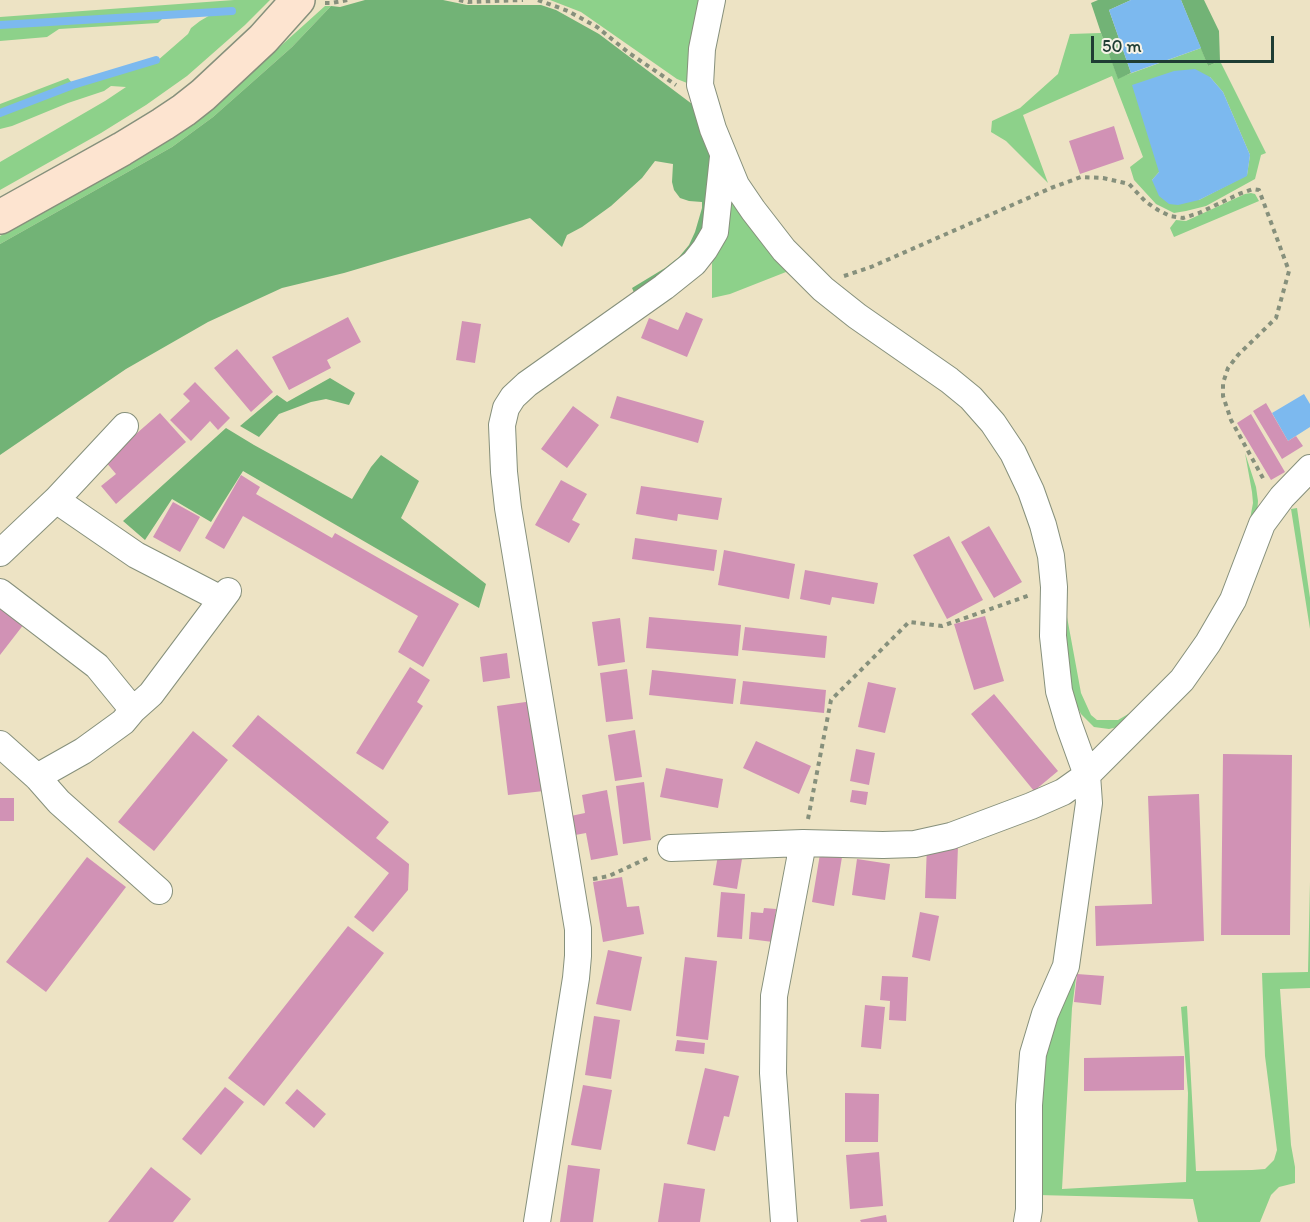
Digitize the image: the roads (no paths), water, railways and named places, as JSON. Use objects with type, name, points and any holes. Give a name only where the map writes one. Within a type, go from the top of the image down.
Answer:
[{"type":"main road","points":[[0,217],[122,149],[184,110],[264,39],[298,0]]},
{"type":"street","points":[[712,0],[702,49],[700,85],[723,157],[736,185],[784,250],[823,289],[857,316],[949,380],[971,398],[993,423],[1013,453],[1031,491],[1051,556],[1054,587],[1055,666],[1068,724],[1087,776],[1089,803],[1066,966],[1045,1014],[1033,1054],[1029,1105],[1027,1222]]},
{"type":"street","points":[[537,1222],[578,956],[579,929],[508,508],[502,425],[506,408],[513,397],[527,384],[664,287],[694,263],[715,232],[723,157]]},
{"type":"street","points":[[0,553],[56,500],[125,426]]},
{"type":"street","points":[[671,848],[803,843],[915,844],[951,836],[1063,792],[1087,776],[1182,680],[1233,600],[1262,524],[1282,497],[1310,468]]},
{"type":"street","points":[[37,777],[83,751],[123,722],[151,694],[224,595],[136,555],[56,500]]},
{"type":"street","points":[[0,592],[98,666],[133,710]]},
{"type":"street","points":[[0,744],[37,777],[59,802],[159,891]]},
{"type":"street","points":[[784,1222],[773,1073],[774,996],[803,843]]},
{"type":"water","points":[[1131,0],[1181,0],[1201,48],[1131,73],[1109,10]]},
{"type":"water","points":[[1195,69],[1210,77],[1223,92],[1250,155],[1247,176],[1199,200],[1178,205],[1169,204],[1159,196],[1152,180],[1159,172],[1132,85],[1174,71]]},
{"type":"water","points":[[1304,394],[1310,404],[1310,427],[1288,441],[1272,413]]},
{"type":"waterway","points":[[0,25],[232,11]]},
{"type":"waterway","points":[[0,113],[73,85],[156,60]]}]
